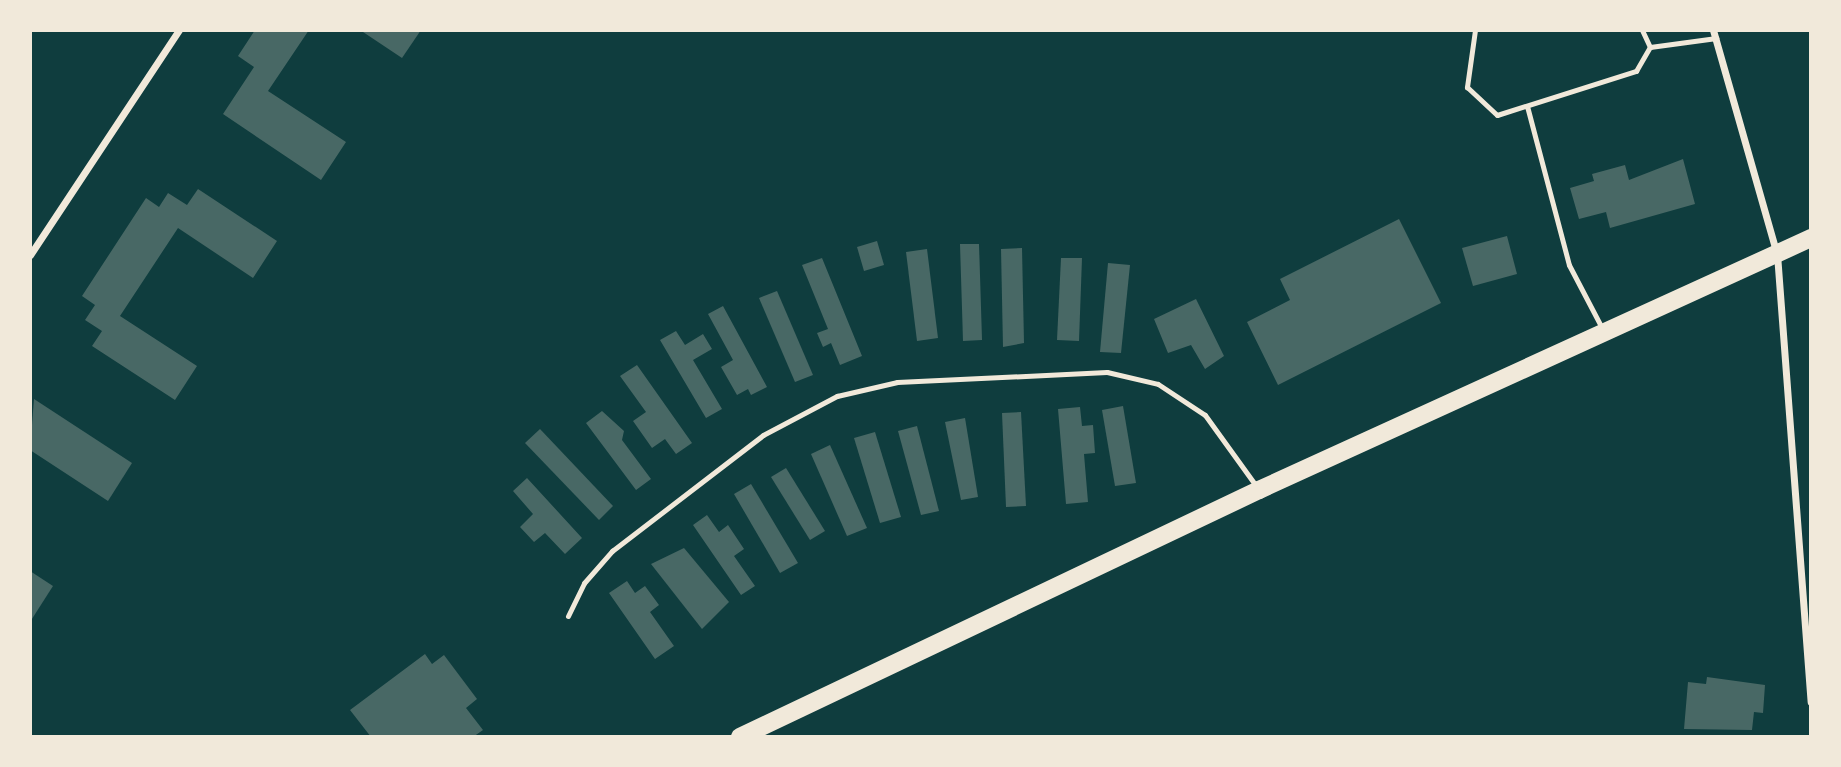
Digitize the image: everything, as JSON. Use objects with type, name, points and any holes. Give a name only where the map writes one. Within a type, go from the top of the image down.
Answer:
[{"type":"main road","points":[[740,737],[1259,490],[1811,238]]},
{"type":"street","points":[[30,255],[179,30]]},
{"type":"street","points":[[1715,34],[1777,254],[1811,702]]},
{"type":"lane","points":[[1475,30],[1467,88],[1497,115],[1636,71],[1650,47],[1715,34]]},
{"type":"lane","points":[[1642,30],[1650,47]]},
{"type":"lane","points":[[1527,106],[1569,265],[1604,332]]},
{"type":"lane","points":[[568,616],[584,583],[612,551],[763,435],[837,396],[897,382],[1107,372],[1158,384],[1205,415],[1259,490]]},
{"type":"building","points":[[255,30],[309,30],[268,91],[346,142],[321,180],[223,114],[254,67],[238,56]]},
{"type":"building","points":[[360,30],[421,30],[402,58]]},
{"type":"building","points":[[1683,159],[1695,204],[1610,228],[1606,212],[1579,219],[1570,188],[1594,181],[1592,174],[1625,165],[1629,180]]},
{"type":"building","points":[[198,189],[277,241],[253,278],[178,228],[120,316],[197,366],[175,400],[92,346],[102,331],[85,320],[95,305],[82,296],[146,198],[159,207],[168,193],[187,205]]},
{"type":"building","points":[[1399,219],[1441,303],[1278,385],[1247,322],[1290,300],[1280,279]]},
{"type":"building","points":[[1507,236],[1517,274],[1473,286],[1462,248]]},
{"type":"building","points":[[877,241],[884,265],[864,271],[857,247]]},
{"type":"building","points":[[960,244],[979,244],[982,340],[963,341]]},
{"type":"building","points":[[1022,248],[1024,343],[1003,347],[1001,249]]},
{"type":"building","points":[[927,249],[938,338],[917,341],[906,252]]},
{"type":"building","points":[[822,258],[862,356],[840,365],[831,343],[823,347],[817,333],[828,329],[802,265]]},
{"type":"building","points":[[1061,258],[1082,258],[1079,341],[1057,340]]},
{"type":"building","points":[[1108,263],[1130,265],[1121,353],[1100,352]]},
{"type":"building","points":[[777,291],[813,375],[795,382],[759,298]]},
{"type":"building","points":[[1196,299],[1224,356],[1205,369],[1191,345],[1168,353],[1154,319]]},
{"type":"building","points":[[723,306],[767,387],[751,395],[748,389],[737,395],[721,367],[733,360],[708,314]]},
{"type":"building","points":[[676,331],[685,345],[703,334],[712,349],[693,360],[722,409],[706,418],[660,340]]},
{"type":"building","points":[[637,365],[692,443],[676,454],[665,439],[652,448],[633,421],[646,412],[620,376]]},
{"type":"building","points":[[34,399],[132,463],[108,501],[30,450]]},
{"type":"building","points":[[1123,406],[1136,483],[1115,486],[1102,410]]},
{"type":"building","points":[[1080,407],[1082,426],[1093,425],[1095,453],[1084,454],[1088,502],[1066,504],[1058,409]]},
{"type":"building","points":[[602,411],[624,431],[622,440],[651,479],[636,490],[586,423]]},
{"type":"building","points":[[1021,412],[1026,506],[1006,507],[1002,413]]},
{"type":"building","points":[[965,418],[978,497],[961,500],[945,422]]},
{"type":"building","points":[[917,426],[939,511],[921,515],[898,431]]},
{"type":"building","points":[[540,429],[613,506],[599,520],[525,443]]},
{"type":"building","points":[[875,432],[901,517],[880,523],[854,438]]},
{"type":"building","points":[[830,445],[867,528],[847,536],[811,454]]},
{"type":"building","points":[[786,468],[825,531],[810,540],[771,477]]},
{"type":"building","points":[[527,478],[582,538],[565,554],[545,533],[534,542],[520,527],[533,514],[513,491]]},
{"type":"building","points":[[751,484],[798,563],[780,573],[734,494]]},
{"type":"building","points":[[707,515],[719,532],[728,525],[744,549],[734,556],[755,586],[741,595],[693,525]]},
{"type":"building","points":[[684,548],[729,602],[702,629],[651,564]]},
{"type":"building","points":[[30,571],[53,586],[30,622]]},
{"type":"building","points":[[627,581],[635,593],[645,586],[659,605],[650,612],[674,646],[655,659],[609,593]]},
{"type":"building","points":[[425,654],[432,664],[444,655],[477,699],[466,708],[483,730],[473,737],[371,737],[350,710]]},
{"type":"building","points":[[1707,677],[1765,685],[1763,713],[1754,712],[1752,730],[1684,729],[1688,682],[1706,684]]}]
